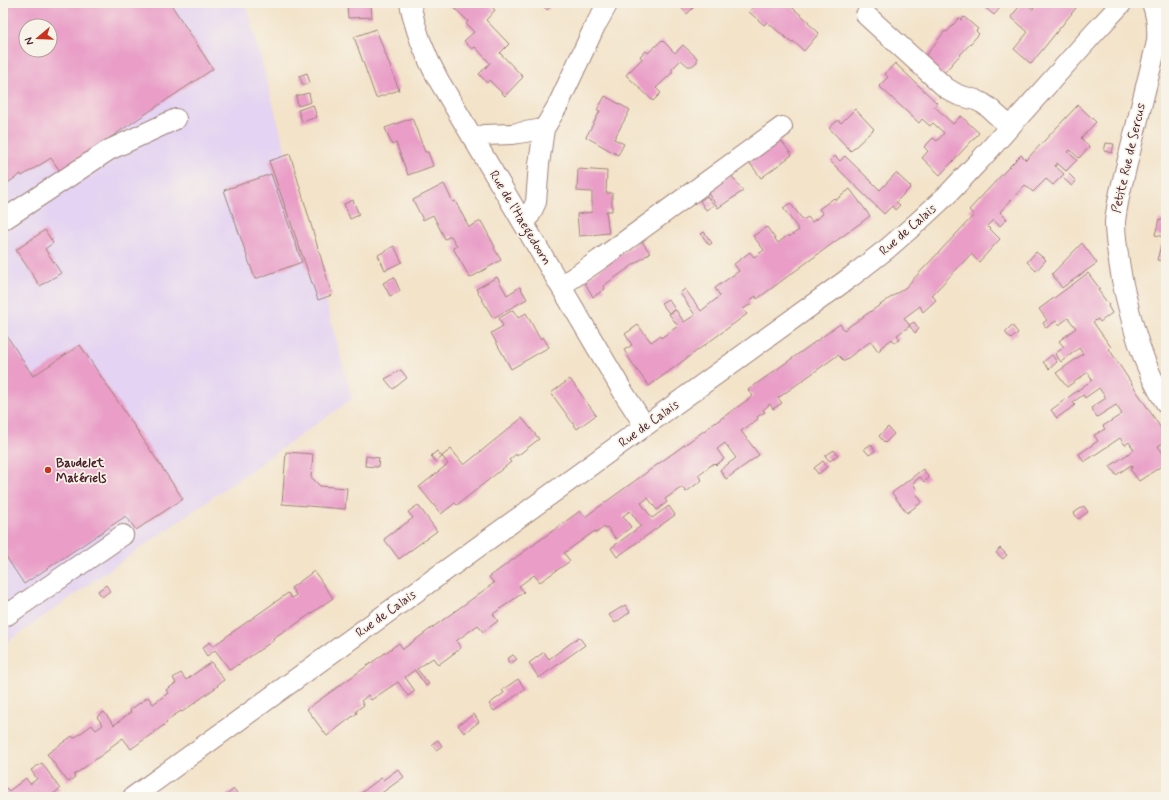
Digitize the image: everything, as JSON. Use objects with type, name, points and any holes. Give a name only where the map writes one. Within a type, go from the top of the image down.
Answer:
[{"type":"street","name":"Rue de l'Haegedoorn","points":[[410,3],[417,33],[430,64],[624,395],[645,426]]},
{"type":"street","points":[[523,221],[530,215],[536,202],[544,129],[558,105],[594,28],[608,3]]},
{"type":"street","name":"Rue de Calais","points":[[133,797],[852,276],[888,248],[948,193],[1122,3]]},
{"type":"street","name":"Petite Rue de Sercus","points":[[1152,3],[1157,20],[1156,42],[1116,209],[1116,236],[1124,288],[1136,334],[1154,382],[1166,403]]},
{"type":"street","points":[[866,15],[946,88],[958,95],[982,103],[1010,127]]},
{"type":"street","points":[[3,220],[109,150],[176,119]]},
{"type":"street","points":[[561,286],[605,256],[782,127]]},
{"type":"street","points":[[474,140],[484,136],[512,134],[544,129]]},
{"type":"street","points":[[3,609],[7,615],[123,535]]},
{"type":"shaded area","points":[[3,3],[246,3],[352,399],[3,645]]},
{"type":"building","points":[[3,3],[170,3],[213,69],[60,171],[51,158],[22,176],[21,174],[3,186]]},
{"type":"building","points":[[347,3],[371,3],[372,17],[348,18]]},
{"type":"building","points":[[454,3],[488,3],[495,10],[486,20],[509,44],[500,53],[523,77],[505,96],[489,80],[487,83],[479,74],[490,63],[475,47],[472,49],[464,41],[474,32],[466,24],[468,21],[452,6],[455,4]]},
{"type":"building","points":[[540,3],[554,3],[547,10]]},
{"type":"building","points":[[677,3],[698,3],[687,14]]},
{"type":"building","points":[[756,3],[787,3],[819,33],[804,51],[767,22],[764,25],[749,12]]},
{"type":"building","points":[[984,3],[994,3],[1000,8],[994,15],[982,5]]},
{"type":"building","points":[[1022,3],[1026,3],[1033,9],[1037,3],[1080,3],[1031,64],[1014,49],[1028,32],[1011,17]]},
{"type":"building","points":[[964,17],[978,29],[976,31],[979,34],[942,75],[923,59],[945,31],[947,32],[959,18],[961,20]]},
{"type":"building","points":[[376,29],[399,90],[376,98],[354,37]]},
{"type":"building","points":[[662,40],[675,53],[683,45],[697,58],[697,62],[692,66],[688,66],[681,60],[672,69],[672,73],[656,88],[661,93],[653,101],[626,75],[642,59],[640,56],[646,51],[648,53]]},
{"type":"building","points":[[895,63],[937,103],[934,106],[953,124],[961,116],[979,133],[940,175],[922,158],[928,151],[924,147],[933,138],[937,141],[944,133],[933,123],[930,126],[922,119],[919,123],[879,86],[888,77],[885,74]]},
{"type":"building","points":[[307,73],[310,83],[303,85],[299,76]]},
{"type":"building","points":[[309,93],[311,102],[298,106],[296,96]]},
{"type":"building","points":[[605,96],[630,110],[614,139],[624,144],[618,155],[586,137],[600,111],[597,110]]},
{"type":"building","points":[[313,105],[317,117],[302,122],[298,110]]},
{"type":"building","points":[[1078,105],[1096,122],[1081,138],[1089,147],[1079,158],[1070,150],[1068,152],[1077,160],[1066,171],[1057,163],[1055,166],[1064,174],[1053,185],[1046,179],[1033,192],[1025,185],[1000,212],[1007,219],[1000,226],[993,220],[987,226],[1000,239],[979,262],[971,254],[932,295],[936,300],[923,312],[920,306],[904,318],[910,326],[897,335],[900,339],[895,343],[892,339],[878,351],[871,341],[844,361],[838,355],[778,398],[782,403],[773,409],[770,404],[763,410],[765,412],[757,417],[758,419],[741,431],[759,455],[726,479],[720,470],[736,458],[725,443],[717,449],[724,459],[716,465],[714,463],[698,475],[702,480],[686,492],[682,487],[665,499],[667,502],[657,510],[648,498],[641,503],[652,518],[669,506],[675,515],[617,557],[611,548],[641,526],[630,511],[623,516],[631,527],[616,539],[607,527],[606,529],[604,527],[596,533],[595,531],[564,553],[570,561],[540,582],[534,575],[519,586],[524,592],[493,614],[498,621],[483,632],[478,625],[456,641],[461,648],[438,665],[433,658],[417,669],[429,684],[426,686],[415,670],[405,677],[415,691],[408,696],[398,682],[371,700],[368,695],[361,701],[364,705],[356,711],[357,713],[327,736],[307,709],[399,643],[403,649],[494,583],[489,577],[580,511],[585,517],[753,396],[748,390],[840,324],[844,330],[906,287],[974,215],[969,210],[1008,168],[1021,155],[1026,160]]},
{"type":"building","points":[[855,109],[874,129],[851,151],[829,128],[838,120],[841,123]]},
{"type":"building","points":[[412,118],[425,152],[428,152],[433,166],[408,175],[396,143],[392,145],[385,128]]},
{"type":"building","points":[[780,139],[792,155],[761,178],[749,162]]},
{"type":"building","points":[[1106,143],[1114,144],[1112,153],[1104,151]]},
{"type":"building","points":[[290,154],[332,295],[318,300],[269,161]]},
{"type":"building","points":[[835,156],[840,161],[845,156],[880,190],[896,173],[911,187],[896,202],[900,205],[895,210],[892,206],[884,214],[830,161]]},
{"type":"building","points":[[578,169],[607,171],[606,193],[612,193],[612,211],[606,211],[609,233],[579,236],[577,214],[592,212],[592,192],[577,191]]},
{"type":"building","points":[[271,174],[302,262],[255,279],[224,190]]},
{"type":"building","points":[[1069,174],[1076,181],[1072,186],[1064,179]]},
{"type":"building","points":[[731,175],[743,191],[718,208],[707,192]]},
{"type":"building","points":[[444,184],[453,202],[455,201],[469,227],[481,221],[501,260],[470,278],[453,248],[457,246],[451,236],[445,239],[433,215],[423,220],[413,200]]},
{"type":"building","points":[[850,189],[870,216],[757,299],[756,296],[749,301],[751,304],[743,309],[747,314],[649,386],[624,350],[632,345],[625,334],[638,325],[651,342],[660,336],[661,338],[678,326],[669,314],[676,310],[684,322],[695,315],[680,293],[685,289],[701,311],[720,296],[715,288],[739,271],[734,264],[750,252],[754,257],[764,250],[753,236],[767,227],[778,243],[788,235],[789,237],[799,230],[783,208],[790,203],[803,220],[808,217],[812,222],[823,214],[819,209],[834,198],[836,200]]},
{"type":"building","points":[[707,196],[714,205],[706,210],[700,201]]},
{"type":"building","points":[[353,200],[359,215],[350,219],[344,204]]},
{"type":"building","points":[[1159,219],[1166,221],[1166,262],[1157,260],[1165,237],[1155,235]]},
{"type":"building","points":[[45,230],[53,243],[45,249],[61,273],[40,286],[16,250]]},
{"type":"building","points":[[704,232],[712,243],[709,245],[701,234]]},
{"type":"building","points":[[641,240],[650,253],[603,286],[605,289],[593,297],[584,281]]},
{"type":"building","points":[[1082,243],[1097,263],[1062,288],[1052,274]]},
{"type":"building","points":[[394,246],[402,262],[385,270],[378,255]]},
{"type":"building","points":[[1036,252],[1046,260],[1036,271],[1027,262]]},
{"type":"building","points":[[1088,273],[1100,289],[1098,290],[1109,305],[1108,306],[1112,313],[1100,322],[1098,319],[1093,322],[1111,347],[1109,349],[1166,436],[1166,441],[1158,446],[1166,458],[1166,463],[1139,481],[1130,469],[1133,467],[1131,465],[1116,475],[1110,466],[1134,450],[1129,442],[1125,445],[1120,438],[1084,462],[1079,454],[1098,441],[1094,435],[1105,429],[1103,426],[1122,414],[1116,405],[1097,417],[1091,408],[1106,398],[1099,388],[1085,398],[1083,395],[1073,402],[1075,405],[1057,418],[1051,410],[1092,380],[1088,372],[1067,387],[1056,373],[1083,354],[1079,348],[1061,362],[1055,354],[1064,347],[1059,341],[1076,328],[1068,318],[1059,325],[1056,321],[1046,328],[1043,323],[1047,320],[1039,309]]},
{"type":"building","points":[[394,277],[400,291],[390,296],[383,283]]},
{"type":"building","points":[[497,277],[507,295],[520,287],[527,299],[493,318],[476,289]]},
{"type":"building","points":[[668,299],[675,309],[669,313],[661,303]]},
{"type":"building","points":[[513,310],[518,318],[526,313],[540,339],[543,337],[549,347],[511,369],[491,333],[503,326],[499,318]]},
{"type":"building","points":[[914,322],[919,329],[915,333],[909,325]]},
{"type":"building","points":[[1012,325],[1018,333],[1011,339],[1005,332]]},
{"type":"building","points":[[3,330],[33,376],[80,345],[183,499],[136,530],[126,516],[24,584],[3,552]]},
{"type":"building","points":[[1052,355],[1057,362],[1049,369],[1043,362]]},
{"type":"building","points":[[401,370],[407,378],[393,389],[385,379]]},
{"type":"building","points":[[570,379],[596,415],[577,429],[551,393]]},
{"type":"building","points":[[522,418],[539,439],[517,456],[516,454],[509,460],[511,462],[457,505],[455,503],[441,514],[419,487],[448,464],[442,456],[451,449],[464,465]]},
{"type":"building","points":[[888,427],[894,434],[885,443],[879,436]]},
{"type":"building","points":[[871,444],[875,451],[869,455],[864,449]]},
{"type":"building","points":[[834,450],[838,455],[830,461],[825,456]]},
{"type":"building","points":[[437,451],[442,457],[436,462],[431,456]]},
{"type":"building","points":[[286,452],[313,454],[311,477],[320,486],[347,488],[345,509],[282,504]]},
{"type":"building","points":[[366,456],[379,458],[378,467],[365,466]]},
{"type":"building","points":[[823,461],[827,467],[818,474],[814,468]]},
{"type":"building","points":[[923,469],[929,478],[924,482],[920,477],[913,483],[917,490],[915,492],[922,502],[907,513],[892,493]]},
{"type":"building","points":[[418,505],[437,531],[399,559],[384,539],[413,518],[408,512]]},
{"type":"building","points":[[1084,506],[1088,512],[1078,519],[1074,513]]},
{"type":"building","points":[[1000,548],[1007,555],[1003,559],[996,553]]},
{"type":"building","points":[[314,571],[333,598],[289,629],[273,638],[274,640],[230,670],[215,650],[207,656],[202,648],[210,642],[213,646],[288,593],[292,598],[294,597],[296,595],[291,588]]},
{"type":"building","points":[[106,585],[110,591],[102,597],[98,591]]},
{"type":"building","points":[[625,605],[630,612],[615,623],[609,615]]},
{"type":"building","points":[[579,637],[585,645],[539,678],[529,663],[544,652],[549,659]]},
{"type":"building","points":[[513,655],[517,659],[510,664],[507,659]]},
{"type":"building","points":[[211,662],[224,680],[182,712],[181,711],[173,716],[166,722],[167,723],[131,749],[123,738],[74,775],[75,777],[68,782],[47,754],[72,736],[74,738],[92,725],[96,730],[103,725],[97,717],[104,712],[114,725],[131,712],[130,710],[148,697],[153,704],[168,693],[166,690],[176,683],[173,678],[181,673],[186,680]]},
{"type":"building","points":[[518,679],[525,689],[494,711],[489,704],[504,693],[502,690]]},
{"type":"building","points":[[474,714],[479,722],[464,733],[458,725]]},
{"type":"building","points":[[438,740],[442,746],[436,750],[432,744]]},
{"type":"building","points":[[42,763],[60,789],[49,797],[3,797],[3,790],[6,788],[9,791],[26,778],[30,784],[37,779],[31,770]]},
{"type":"building","points":[[398,769],[404,777],[376,797],[357,796],[381,778],[383,780]]},
{"type":"building","points":[[234,789],[240,797],[224,797]]},
{"type":"place","name":"Baudelet Matériels","points":[[48,470]]}]
